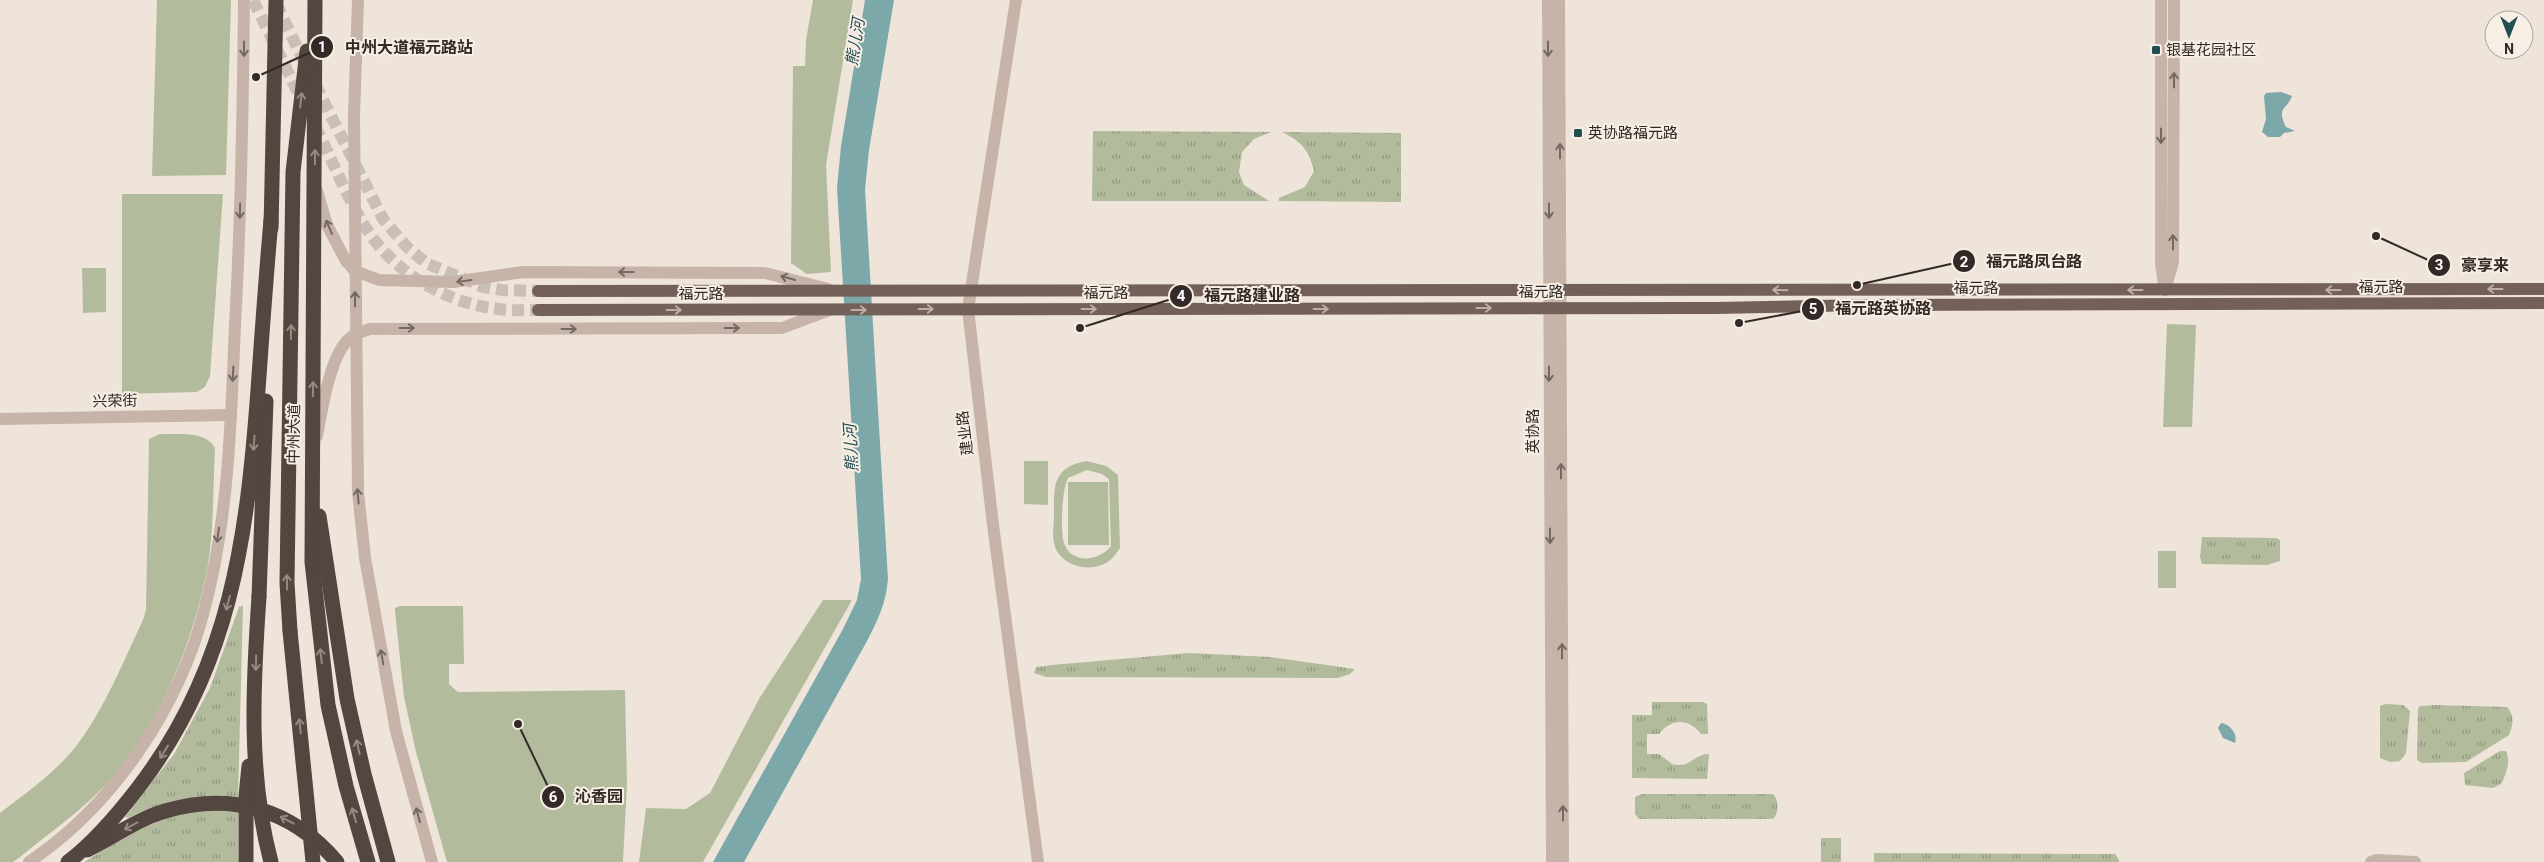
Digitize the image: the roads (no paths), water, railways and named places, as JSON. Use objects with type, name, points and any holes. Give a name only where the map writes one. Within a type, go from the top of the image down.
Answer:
[{"type":"highway","name":"中州大道","points":[[271,862],[259,810],[255,753],[255,702],[265,477],[276,0]]},
{"type":"highway","name":"中州大道","points":[[314,0],[315,185],[311,461],[312,562],[321,660],[328,705],[346,786],[368,862]]},
{"type":"highway","points":[[313,862],[287,583],[293,172],[314,0]]},
{"type":"highway","points":[[72,859],[118,814],[159,760],[174,736],[203,676],[227,610],[237,570],[251,478],[271,220]]},
{"type":"highway","points":[[311,461],[334,624],[347,699],[364,774],[388,862]]},
{"type":"highway","points":[[246,862],[246,796],[255,702]]},
{"type":"highway","points":[[72,859],[134,824],[165,811],[206,803],[227,803],[250,807],[285,818],[316,839],[337,862]]},
{"type":"main road","name":"福元路","points":[[538,291],[2544,289]]},
{"type":"main road","name":"福元路","points":[[538,310],[1555,308],[2544,303]]},
{"type":"street","points":[[29,862],[71,828],[108,790],[132,760],[158,720],[193,646],[206,606],[217,545],[229,454],[239,244],[244,0]]},
{"type":"street","points":[[358,0],[354,116],[358,492],[365,558],[396,731],[432,862]]},
{"type":"street","name":"建业路","points":[[1016,0],[968,310],[990,506],[1038,862]]},
{"type":"street","name":"英协路","points":[[1548,0],[1555,289]]},
{"type":"street","name":"英协路","points":[[1552,862],[1555,289],[1559,0]]},
{"type":"street","points":[[2161,0],[2161,262],[2164,290]]},
{"type":"street","points":[[2164,290],[2173,262],[2174,0]]},
{"type":"street","points":[[315,185],[328,225],[346,261],[355,271],[379,280],[453,282],[523,272],[765,273],[837,291]]},
{"type":"street","name":"英协路","points":[[1555,308],[1563,862]]},
{"type":"street","points":[[311,461],[336,360],[346,342],[355,334],[387,328],[782,328],[836,310]]},
{"type":"street","name":"兴荣街","points":[[0,420],[231,415]]},
{"type":"street","points":[[2371,862],[2415,862]]},
{"type":"water","points":[[865,0],[894,0],[869,150],[865,189],[887,588],[875,626],[744,862],[713,862],[843,629],[857,600],[861,579],[837,188],[841,146]]},
{"type":"water","points":[[2281,92],[2292,96],[2283,109],[2282,116],[2286,127],[2295,131],[2284,133],[2280,137],[2268,137],[2262,132],[2266,119],[2264,96],[2266,93]]},
{"type":"water","points":[[2221,723],[2227,725],[2232,730],[2236,740],[2235,743],[2223,738],[2218,728]]},
{"type":"tunnel","points":[[253,0],[302,101]]},
{"type":"tunnel","points":[[276,3],[306,66]]},
{"type":"tunnel","points":[[315,84],[383,219],[408,248],[426,263],[483,287],[502,290],[538,291]]},
{"type":"tunnel","points":[[315,126],[359,216],[366,228],[391,259],[424,284],[461,301],[504,310],[538,310]]},
{"type":"place","name":"银基花园社区","points":[[2156,50]]},
{"type":"place","name":"中州大道福元路站","points":[[256,77]]},
{"type":"place","name":"英协路福元路","points":[[1578,133]]},
{"type":"place","name":"豪享来","points":[[2376,236]]},
{"type":"place","name":"福元路凤台路","points":[[1857,285]]},
{"type":"place","name":"福元路英协路","points":[[1739,323]]},
{"type":"place","name":"福元路建业路","points":[[1080,328]]},
{"type":"place","name":"沁香园","points":[[518,724]]},
{"type":"water label","name":"熊儿河","points":[[855,42]]},
{"type":"water label","name":"熊儿河","points":[[851,448]]}]
